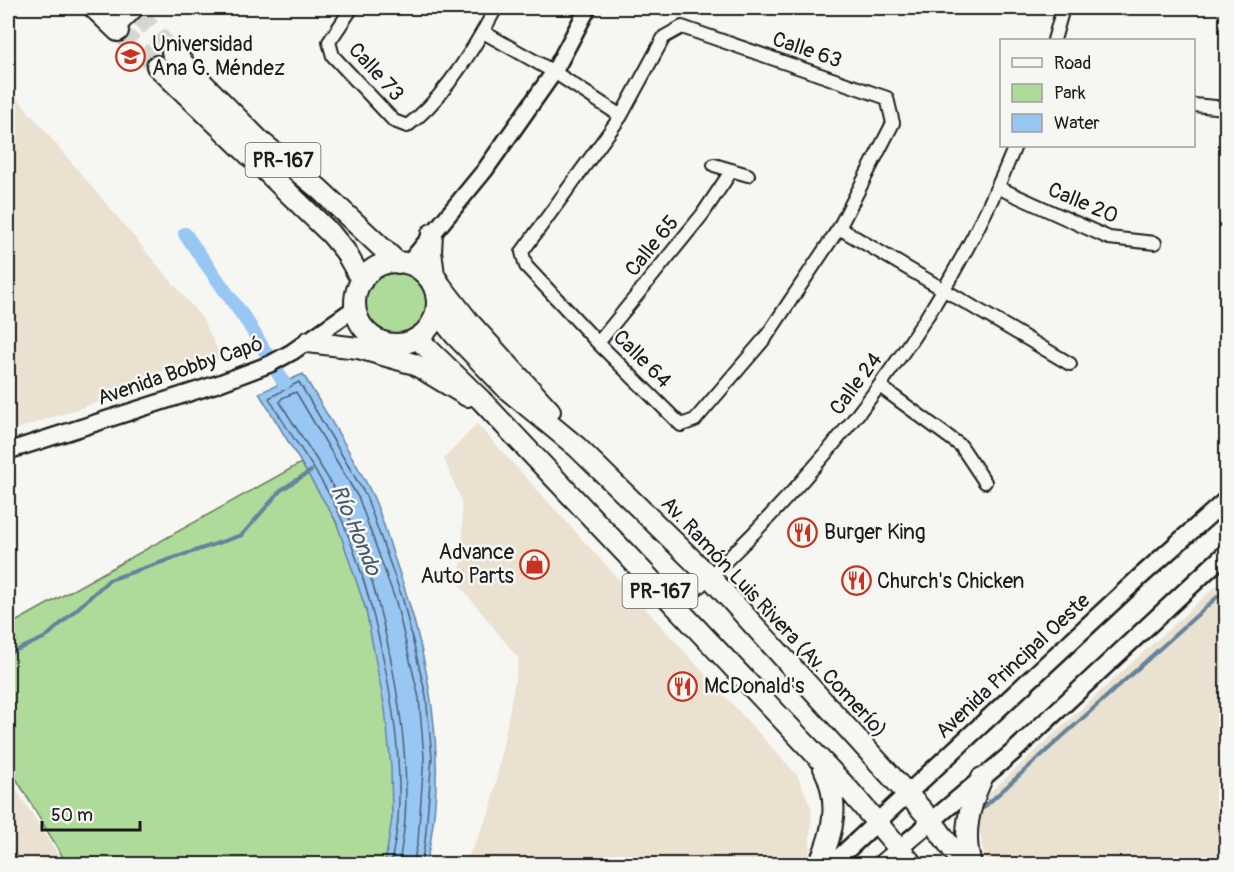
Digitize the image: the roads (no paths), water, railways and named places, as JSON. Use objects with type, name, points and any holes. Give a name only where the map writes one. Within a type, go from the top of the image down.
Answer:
[{"type":"main road","points":[[94,8],[116,29],[134,10]]},
{"type":"main road","name":"PR-167","points":[[172,52],[260,141],[318,188],[403,263],[422,271],[431,282],[437,296],[436,311]]},
{"type":"main road","name":"PR-167","points":[[157,66],[331,234],[345,251],[362,281]]},
{"type":"main road","points":[[432,234],[431,251],[434,276],[469,322],[559,421],[576,447]]},
{"type":"main road","points":[[403,263],[378,267],[362,281],[356,294],[356,308],[365,330],[378,340],[394,344],[417,338],[432,324],[436,311]]},
{"type":"main road","name":"Av. Ramón Luis Rivera (Av. Comerío)","points":[[436,311],[455,336],[508,390],[576,447],[710,577],[932,821],[963,864]]},
{"type":"main road","name":"PR-167","points":[[417,338],[481,400],[820,760],[912,864]]},
{"type":"main road","points":[[308,342],[358,348],[414,364],[463,395],[481,400]]},
{"type":"main road","name":"Avenida Principal Oeste","points":[[832,864],[908,796],[1141,576],[1227,500]]},
{"type":"main road","points":[[881,864],[1095,677],[1227,553]]},
{"type":"main road","points":[[819,864],[829,843],[835,806],[831,783],[820,760]]},
{"type":"main road","points":[[971,864],[966,850],[966,829],[972,798],[982,778]]},
{"type":"street","name":"Calle 73","points":[[352,8],[329,42],[333,56],[394,121],[407,126],[426,113],[483,32]]},
{"type":"street","points":[[496,8],[483,32],[554,72],[621,116]]},
{"type":"street","points":[[403,263],[432,234],[485,170],[554,72],[588,8]]},
{"type":"street","points":[[1054,39],[1063,8]]},
{"type":"street","name":"Calle 63","points":[[621,116],[664,37],[682,27],[887,98],[893,123],[839,228]]},
{"type":"street","points":[[1195,105],[1227,108]]},
{"type":"street","name":"Calle 64","points":[[621,116],[522,252],[526,266],[598,343],[681,425],[695,420],[766,337],[839,228]]},
{"type":"street","name":"Calle 24","points":[[676,608],[710,577],[828,454],[881,387],[945,290],[999,188],[1016,147]]},
{"type":"street","points":[[714,165],[748,175]]},
{"type":"street","name":"Calle 65","points":[[598,343],[702,215],[732,170]]},
{"type":"street","name":"Calle 20","points":[[999,188],[1109,238],[1155,243]]},
{"type":"street","points":[[839,228],[1070,364]]},
{"type":"street","name":"Avenida Bobby Capó","points":[[8,452],[270,364],[308,342],[356,308]]},
{"type":"street","points":[[881,387],[961,446],[985,482]]},
{"type":"water","points":[[303,374],[347,447],[375,500],[417,632],[426,670],[436,747],[433,825],[426,864],[385,864],[392,818],[391,767],[385,709],[366,610],[336,521],[259,393]]},
{"type":"waterway","name":"Río Hondo","points":[[185,234],[248,323],[284,383]]},
{"type":"waterway","points":[[8,654],[46,637],[109,580],[242,535],[281,490],[311,471]]},
{"type":"waterway","points":[[983,808],[1226,589]]},
{"type":"tunnel","points":[[137,13],[172,52]]},
{"type":"tunnel","points":[[118,31],[157,66]]},
{"type":"place","name":"Universidad Ana G. Méndez","points":[[131,56]]},
{"type":"place","name":"Burger King","points":[[803,532]]},
{"type":"place","name":"Advance Auto Parts","points":[[535,564]]},
{"type":"place","name":"Church's Chicken","points":[[856,581]]},
{"type":"place","name":"McDonald's","points":[[683,686]]}]
